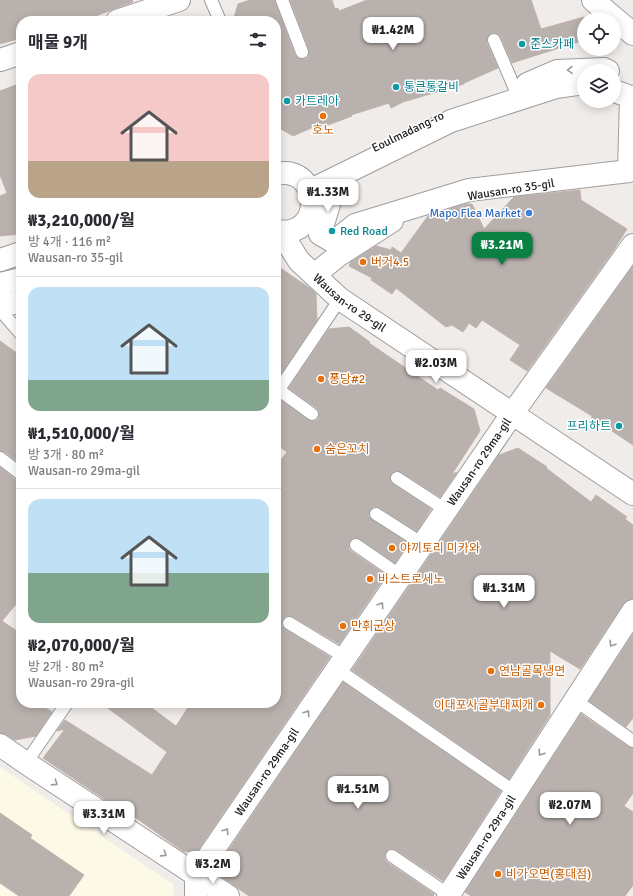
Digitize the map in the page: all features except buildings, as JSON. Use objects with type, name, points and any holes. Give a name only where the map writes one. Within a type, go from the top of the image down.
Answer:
[{"type":"street","points":[[132,16],[180,0]]},
{"type":"street","points":[[593,0],[633,34]]},
{"type":"street","points":[[0,60],[16,55]]},
{"type":"street","name":"Eoulmadang-ro","points":[[305,183],[320,177],[426,121],[515,89],[557,71],[577,70]]},
{"type":"street","points":[[577,84],[556,87],[451,121],[319,186],[330,201],[320,234],[334,242],[355,225],[469,190],[629,171],[631,97],[625,83]]},
{"type":"street","points":[[281,174],[289,174],[298,177],[310,190],[313,199],[309,217],[304,224],[290,232],[281,232]]},
{"type":"street","name":"Wausan-ro 35-gil","points":[[314,275],[339,255],[395,220],[470,194],[583,179],[633,179]]},
{"type":"street","name":"Wausan-ro 29-gil","points":[[281,235],[299,262],[340,299],[633,494]]},
{"type":"street","points":[[512,414],[633,245]]},
{"type":"street","points":[[0,260],[16,255]]},
{"type":"street","points":[[0,284],[16,280]]},
{"type":"street","points":[[0,304],[16,302]]},
{"type":"street","name":"Wausan-ro 29ma-gil","points":[[196,886],[341,663],[512,414]]},
{"type":"street","name":"Wausan-ro 29ra-gil","points":[[449,895],[633,611]]},
{"type":"street","points":[[0,745],[196,886],[228,896]]},
{"type":"lane","points":[[211,0],[218,16]]},
{"type":"lane","points":[[282,0],[302,52]]},
{"type":"lane","points":[[494,40],[515,89]]},
{"type":"lane","points":[[281,386],[340,299]]},
{"type":"lane","points":[[0,310],[16,328]]},
{"type":"lane","points":[[281,395],[312,414]]},
{"type":"lane","points":[[0,458],[16,470]]},
{"type":"lane","name":"Wausan-ro 29ma-gil","points":[[397,478],[446,510]]},
{"type":"lane","points":[[376,514],[422,544]]},
{"type":"lane","points":[[356,545],[401,576]]},
{"type":"lane","points":[[290,623],[341,663],[515,792]]},
{"type":"lane","points":[[575,700],[633,741]]},
{"type":"lane","points":[[26,763],[64,708]]},
{"type":"lane","name":"Wausan-ro 29ra-gil","points":[[392,856],[449,895]]},
{"type":"shaded area","points":[[0,767],[174,885],[173,896],[0,896]]},
{"type":"place","name":"준스카페","points":[[522,44]]},
{"type":"place","name":"통큰통갈비","points":[[396,87]]},
{"type":"place","name":"카트레아","points":[[287,101]]},
{"type":"place","name":"호노","points":[[323,116]]},
{"type":"place","name":"Mapo Flea Market","points":[[529,213]]},
{"type":"place","name":"Red Road","points":[[332,231]]},
{"type":"place","name":"버거4.5","points":[[363,262]]},
{"type":"place","name":"퐁당#2","points":[[321,379]]},
{"type":"place","name":"프리하트","points":[[619,426]]},
{"type":"place","name":"숨은꼬치","points":[[317,449]]},
{"type":"place","name":"야끼토리 미카와","points":[[392,548]]},
{"type":"place","name":"비스트로세노","points":[[370,579]]},
{"type":"place","name":"만휘군상","points":[[343,626]]},
{"type":"place","name":"연남골목냉면","points":[[491,671]]},
{"type":"place","name":"이대포사골부대찌개","points":[[541,705]]},
{"type":"place","name":"비가오면(홍대점)","points":[[498,874]]}]
